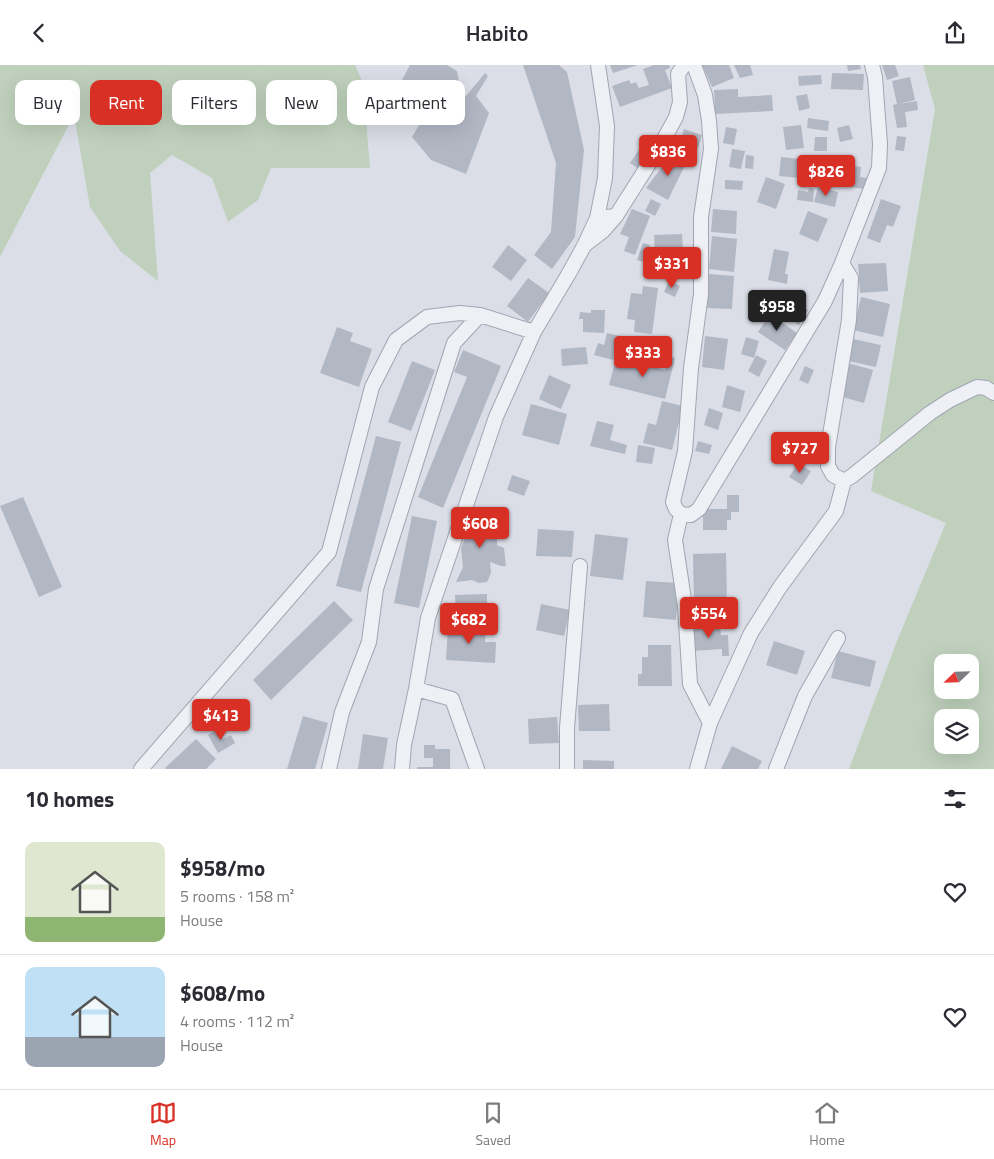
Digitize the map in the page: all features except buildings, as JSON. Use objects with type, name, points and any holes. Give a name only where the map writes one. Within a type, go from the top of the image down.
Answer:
[{"type":"street","points":[[402,769],[404,745],[428,618],[496,417],[534,332],[568,275],[597,218],[605,178],[607,126],[598,65]]},
{"type":"street","points":[[584,245],[603,231],[616,215],[660,149],[676,117],[680,102],[678,74],[684,65]]},
{"type":"street","points":[[694,65],[705,95],[711,149],[701,217],[701,294],[685,451],[673,502],[681,514],[691,515],[699,509],[825,301],[842,263],[879,168],[880,144],[875,77],[872,65]]},
{"type":"street","points":[[597,218],[616,215]]},
{"type":"street","points":[[842,263],[851,278],[848,320],[828,447],[828,466],[833,475],[844,481]]},
{"type":"street","points":[[142,769],[329,552],[372,387],[396,340],[427,317],[460,313],[480,315],[534,332]]},
{"type":"street","points":[[329,769],[342,712],[370,642],[376,589],[454,343],[480,315]]},
{"type":"street","points":[[697,769],[710,723],[752,633],[780,587],[836,511],[844,481],[930,413],[950,400],[977,387],[986,388],[994,393]]},
{"type":"street","points":[[681,514],[675,540],[685,606],[690,684],[710,723]]},
{"type":"street","points":[[567,769],[567,728],[580,566]]},
{"type":"street","points":[[776,769],[805,696],[838,638]]},
{"type":"street","points":[[416,689],[452,699],[477,769]]},
{"type":"green space","points":[[0,65],[355,65],[362,80],[347,80],[347,125],[366,125],[370,168],[271,168],[258,200],[228,222],[212,178],[172,155],[150,173],[158,281],[120,251],[90,207],[76,125],[80,125],[80,80],[15,80],[15,125],[69,125],[0,257]]},
{"type":"green space","points":[[923,65],[994,65],[994,769],[849,769],[897,641],[946,523],[871,491],[935,109]]}]
